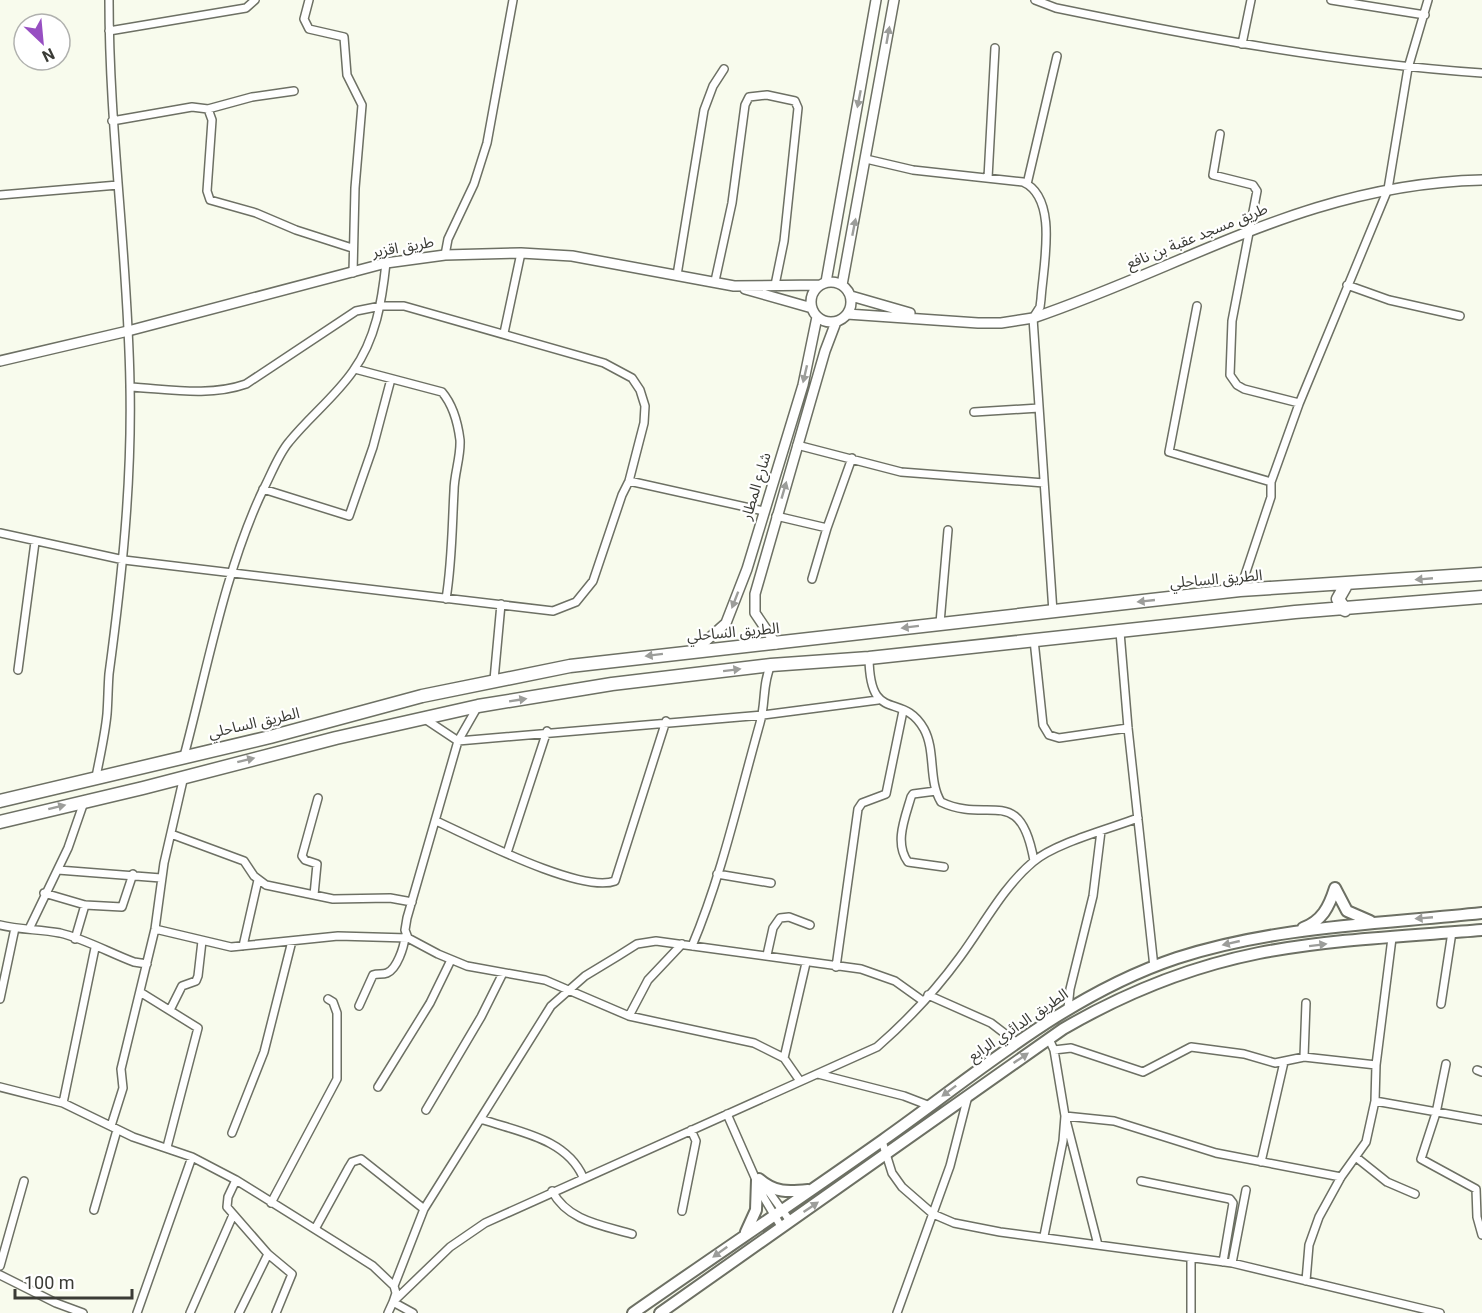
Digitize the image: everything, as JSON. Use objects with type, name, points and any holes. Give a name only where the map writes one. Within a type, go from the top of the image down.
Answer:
[{"type":"highway","name":"الطريق الساحلي","points":[[0,801],[494,680],[570,666],[1240,590],[1294,589],[1482,574]]},
{"type":"highway","points":[[1345,610],[1338,599],[1346,585]]},
{"type":"highway","points":[[1294,589],[1304,599],[1301,608],[1295,612]]},
{"type":"highway","points":[[0,822],[424,718],[478,706],[612,684],[771,665],[869,658],[1295,612],[1345,610],[1482,597]]},
{"type":"main road","points":[[1296,932],[1320,918],[1327,909],[1335,888],[1347,910],[1363,920],[1379,922]]},
{"type":"main road","name":"الطريق الدائري الرابع","points":[[633,1313],[882,1141],[1068,1008],[1154,967],[1232,943],[1296,932],[1482,913]]},
{"type":"main road","name":"الطريق الدائري الرابع","points":[[660,1313],[1049,1039],[1081,1019],[1129,995],[1205,967],[1281,950],[1482,930]]},
{"type":"main road","points":[[757,1178],[772,1189],[783,1192],[808,1190]]},
{"type":"main road","points":[[745,1234],[756,1210],[757,1178]]},
{"type":"street","points":[[96,777],[107,716],[128,510],[130,387],[128,331],[112,121],[109,0]]},
{"type":"street","points":[[109,32],[246,8],[255,0]]},
{"type":"street","points":[[309,0],[304,15],[305,25],[309,29],[337,33],[344,37],[347,75],[362,105],[352,248],[353,273]]},
{"type":"street","points":[[445,255],[448,239],[474,184],[487,143],[513,0]]},
{"type":"street","points":[[823,284],[842,285],[851,296],[848,314],[836,322],[826,322],[817,317],[812,308],[812,296],[823,284],[876,0]]},
{"type":"street","points":[[842,285],[894,0]]},
{"type":"street","points":[[1035,0],[1063,9],[1242,44],[1358,63],[1482,73]]},
{"type":"street","points":[[1242,44],[1251,0]]},
{"type":"street","points":[[1331,0],[1425,15]]},
{"type":"street","points":[[1240,590],[1271,497],[1271,482],[1299,403],[1388,189],[1408,68],[1428,0]]},
{"type":"street","points":[[988,178],[994,48]]},
{"type":"street","points":[[1027,184],[1057,56]]},
{"type":"street","points":[[677,275],[704,110],[712,86],[724,69]]},
{"type":"street","points":[[112,121],[192,107],[208,109],[252,97],[294,91]]},
{"type":"street","points":[[715,281],[732,203],[745,105],[749,97],[767,95],[798,103],[784,241],[775,285]]},
{"type":"street","points":[[208,109],[212,120],[207,191],[210,200],[256,213],[296,230],[352,248]]},
{"type":"street","points":[[1220,134],[1213,175],[1256,187],[1232,321],[1230,375],[1237,385],[1244,389],[1299,403]]},
{"type":"street","points":[[866,159],[924,171],[1027,184],[1037,191],[1046,214],[1041,299],[1040,307],[1033,318],[1053,612]]},
{"type":"street","name":"طريق مسجد عقبة بن نافع","points":[[848,314],[989,323],[1033,318],[1248,230],[1314,207],[1388,189],[1482,180]]},
{"type":"street","points":[[0,195],[118,185]]},
{"type":"street","points":[[504,333],[521,253]]},
{"type":"street","name":"طريق اقزير","points":[[0,361],[128,331],[386,263],[445,255],[521,253],[582,258],[734,286],[823,284]]},
{"type":"street","points":[[184,756],[233,572],[264,489],[288,442],[331,399],[355,369],[375,327],[381,306],[386,263]]},
{"type":"street","points":[[1347,285],[1389,300],[1460,316]]},
{"type":"street","points":[[734,286],[812,308]]},
{"type":"street","name":"طريق مسجد عقبة بن نافع","points":[[851,296],[927,318]]},
{"type":"street","points":[[0,533],[124,560],[553,611],[576,602],[593,581],[622,495],[629,481],[644,423],[645,406],[640,390],[632,378],[604,363],[404,306],[381,306],[356,311],[246,384],[235,388],[198,391],[130,387]]},
{"type":"street","points":[[1197,306],[1169,452],[1271,482]]},
{"type":"street","name":"شارع المطار","points":[[696,650],[726,624],[747,569],[802,385],[817,317]]},
{"type":"street","name":"شارع المطار","points":[[776,644],[755,613],[755,594],[797,445],[831,331],[836,322]]},
{"type":"street","points":[[355,369],[442,392],[456,421],[460,447],[454,489],[450,575],[446,599]]},
{"type":"street","points":[[264,489],[349,516],[373,447],[391,379]]},
{"type":"street","points":[[974,412],[1039,408]]},
{"type":"street","points":[[797,445],[901,472],[1044,483]]},
{"type":"street","points":[[812,579],[852,458]]},
{"type":"street","points":[[629,481],[764,511]]},
{"type":"street","points":[[776,516],[827,528]]},
{"type":"street","points":[[940,623],[948,530]]},
{"type":"street","points":[[18,670],[35,542]]},
{"type":"street","points":[[747,569],[761,573]]},
{"type":"street","points":[[494,680],[501,604]]},
{"type":"street","points":[[1120,632],[1154,967]]},
{"type":"street","points":[[1034,640],[1043,725],[1049,735],[1066,737],[1128,728]]},
{"type":"street","points":[[869,658],[869,682],[879,700]]},
{"type":"street","points":[[692,946],[707,910],[763,715],[766,677],[771,665]]},
{"type":"street","points":[[424,718],[458,741],[666,721],[763,715],[879,700],[915,718],[924,730],[936,791],[941,802],[948,806],[1004,811],[1020,819],[1030,838],[1034,861]]},
{"type":"street","points":[[359,1006],[373,975],[388,973],[402,951],[407,938],[405,925],[458,741],[478,706]]},
{"type":"street","points":[[836,967],[858,809],[862,803],[883,797],[887,792],[903,711]]},
{"type":"street","points":[[436,821],[507,853],[589,882],[606,884],[615,881],[666,721]]},
{"type":"street","points":[[507,853],[547,732]]},
{"type":"street","points":[[94,1210],[123,1088],[121,1069],[155,929],[161,878],[184,776]]},
{"type":"street","points":[[936,791],[914,794],[911,797],[901,838],[901,851],[908,862],[944,867]]},
{"type":"street","points":[[314,895],[317,864],[305,860],[302,856],[318,798]]},
{"type":"street","points":[[29,929],[44,893],[58,870],[84,800]]},
{"type":"street","points":[[393,1302],[450,1247],[501,1214],[877,1047],[925,998],[959,958],[1018,876],[1034,861],[1101,831],[1138,818]]},
{"type":"street","points":[[1068,1008],[1070,989],[1093,896],[1101,831]]},
{"type":"street","points":[[171,834],[244,861],[258,880],[272,886],[352,900],[390,898],[412,902]]},
{"type":"street","points":[[58,870],[133,874],[161,878]]},
{"type":"street","points":[[44,893],[85,905],[122,907],[133,874]]},
{"type":"street","points":[[717,874],[771,883]]},
{"type":"street","points":[[243,946],[258,880]]},
{"type":"street","points":[[75,939],[85,905]]},
{"type":"street","points":[[767,955],[773,928],[780,918],[789,917],[810,925]]},
{"type":"street","points":[[0,924],[60,934],[95,948],[147,964]]},
{"type":"street","points":[[0,999],[3,972],[15,928]]},
{"type":"street","points":[[155,929],[231,947],[338,936],[407,938],[451,960],[484,970],[545,980],[629,1016],[754,1043],[784,1058],[800,1081]]},
{"type":"street","points":[[1441,1004],[1452,932]]},
{"type":"street","points":[[1306,1281],[1313,1233],[1341,1177],[1357,1158],[1366,1142],[1375,1101],[1376,1065],[1392,938]]},
{"type":"street","points":[[170,1010],[182,986],[196,981],[202,941]]},
{"type":"street","points":[[232,1133],[264,1052],[292,941]]},
{"type":"street","points":[[394,1286],[424,1209],[551,1006],[585,976],[637,944],[647,941],[681,944],[877,973],[925,998],[992,1023],[1017,1043]]},
{"type":"street","points":[[629,1016],[642,989],[681,944]]},
{"type":"street","points":[[63,1103],[95,948]]},
{"type":"street","points":[[378,1087],[430,1003],[451,960]]},
{"type":"street","points":[[784,1058],[806,963]]},
{"type":"street","points":[[426,1110],[481,1017],[503,973]]},
{"type":"street","points":[[140,992],[195,1025],[198,1031],[166,1147]]},
{"type":"street","points":[[271,1203],[337,1080],[337,1013],[333,1002],[328,999]]},
{"type":"street","points":[[1304,1057],[1306,1003]]},
{"type":"street","points":[[1049,1039],[1054,1050],[1065,1116],[1098,1245]]},
{"type":"street","points":[[1054,1050],[1071,1048],[1143,1072],[1191,1047],[1284,1062],[1304,1057],[1376,1065]]},
{"type":"street","points":[[1261,1162],[1284,1062]]},
{"type":"street","points":[[1446,1064],[1436,1113],[1421,1159],[1476,1189],[1477,1217],[1482,1234]]},
{"type":"street","points":[[818,1074],[904,1096],[930,1106]]},
{"type":"street","points":[[0,1088],[63,1103],[114,1128],[192,1157],[236,1180],[373,1266],[394,1286],[396,1293],[388,1313]]},
{"type":"street","points":[[897,1313],[950,1166],[968,1094]]},
{"type":"street","points":[[1375,1101],[1482,1120]]},
{"type":"street","points":[[727,1114],[757,1178],[786,1225]]},
{"type":"street","points":[[1065,1116],[1114,1121],[1216,1154],[1341,1177]]},
{"type":"street","points":[[1044,1236],[1063,1140],[1065,1116]]},
{"type":"street","points":[[481,1119],[556,1145],[576,1162],[583,1177]]},
{"type":"street","points":[[682,1211],[696,1141],[691,1130]]},
{"type":"street","points":[[882,1141],[892,1173],[902,1187],[933,1214],[954,1223],[1191,1259],[1232,1263],[1440,1313]]},
{"type":"street","points":[[138,1313],[192,1157]]},
{"type":"street","points":[[1357,1158],[1387,1182],[1415,1194]]},
{"type":"street","points":[[315,1229],[349,1167],[356,1160],[361,1159],[424,1209]]},
{"type":"street","points":[[236,1180],[226,1203],[268,1254],[292,1274],[276,1313]]},
{"type":"street","points":[[0,1266],[24,1181]]},
{"type":"street","points":[[1141,1181],[1230,1199],[1233,1203],[1223,1262]]},
{"type":"street","points":[[1232,1263],[1246,1190]]},
{"type":"street","points":[[552,1191],[559,1204],[582,1219],[632,1234]]},
{"type":"street","points":[[190,1313],[234,1215]]},
{"type":"street","points":[[239,1313],[268,1254]]},
{"type":"street","points":[[1191,1259],[1191,1313]]},
{"type":"street","points":[[0,1275],[56,1303],[83,1313]]},
{"type":"street","points":[[393,1302],[413,1313]]},
{"type":"street","points":[[53,1313],[56,1303]]},
{"type":"street","points":[[1407,1313],[1410,1305]]}]
